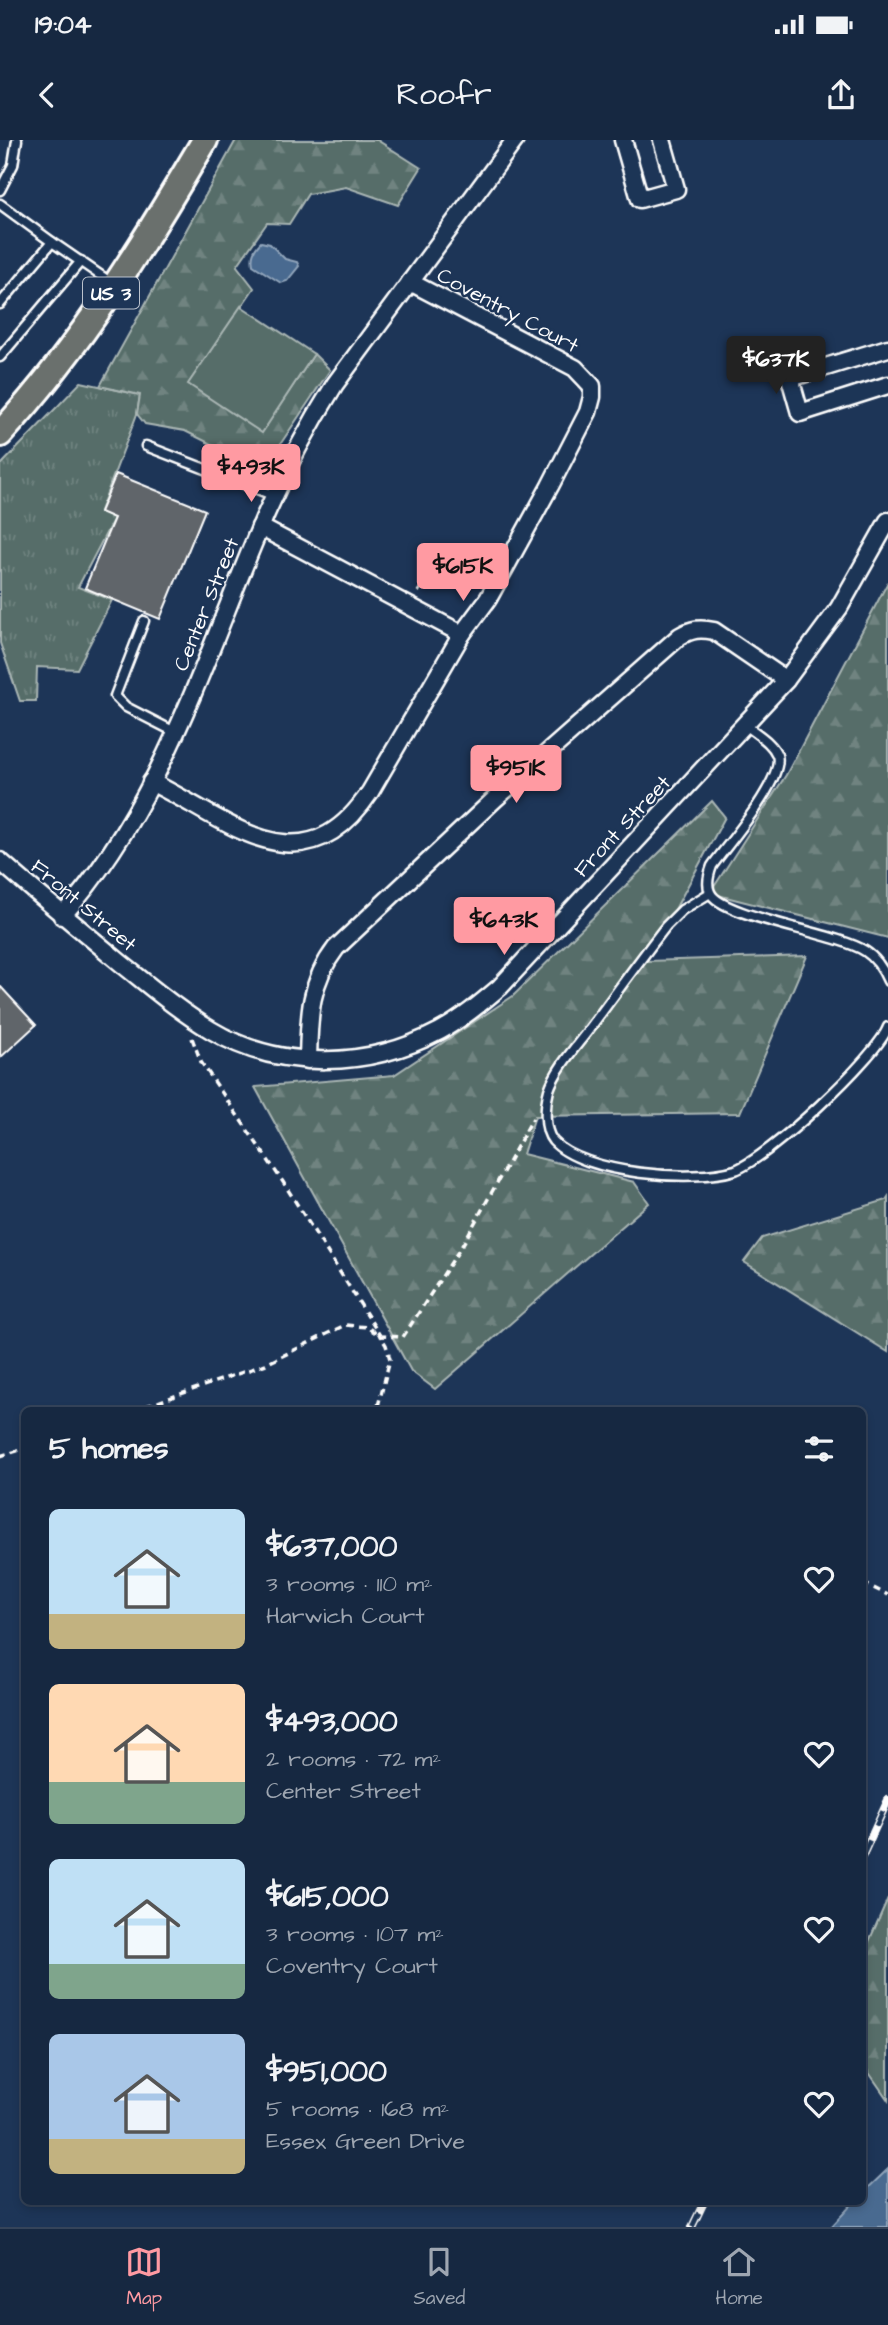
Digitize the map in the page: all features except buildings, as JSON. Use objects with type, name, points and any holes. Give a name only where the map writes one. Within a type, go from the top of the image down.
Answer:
[{"type":"main road","name":"US 3","points":[[0,433],[75,343],[116,286],[205,140]]},
{"type":"street","name":"Center Street","points":[[62,916],[96,875],[151,782],[175,732],[260,527],[314,418],[335,384],[515,140]]},
{"type":"street","points":[[623,140],[640,199],[676,189],[662,140]]},
{"type":"street","name":"Coventry Court","points":[[151,782],[262,839],[277,844],[313,842],[346,821],[363,802],[462,634],[488,599],[550,486],[588,411],[592,386],[575,368],[410,282]]},
{"type":"street","points":[[888,348],[790,378],[800,413],[888,385]]},
{"type":"street","name":"Front Street","points":[[0,861],[62,916],[213,1032],[273,1055],[308,1060],[344,1060],[376,1055],[410,1044],[440,1031],[500,987],[746,725],[786,680],[839,608],[888,521]]},
{"type":"street","points":[[260,527],[462,634]]},
{"type":"street","points":[[308,1060],[315,984],[323,964],[336,948],[486,807],[680,636],[701,628],[714,631],[786,680]]},
{"type":"lane","points":[[0,190],[13,165],[17,140]]},
{"type":"lane","points":[[0,204],[116,286]]},
{"type":"lane","points":[[0,304],[52,242]]},
{"type":"lane","points":[[0,357],[80,261]]},
{"type":"lane","points":[[146,446],[275,496]]},
{"type":"lane","points":[[144,621],[115,696],[126,707],[175,732]]},
{"type":"lane","points":[[746,725],[771,746],[778,757],[777,769],[766,794],[712,866],[708,876],[710,893],[721,905],[739,912],[844,940],[867,952],[882,967],[888,981]]},
{"type":"lane","points":[[710,893],[682,910],[666,926],[564,1063],[549,1089],[547,1130],[552,1139],[570,1154],[584,1161],[645,1172],[696,1177],[716,1175],[754,1161],[786,1136],[875,1048],[888,1027]]},
{"type":"path","points":[[417,594],[427,578]]},
{"type":"path","points":[[184,1012],[201,1062],[284,1182],[386,1345],[390,1359],[378,1407]]},
{"type":"path","points":[[144,1407],[266,1364],[345,1325],[367,1327],[380,1336],[403,1337],[463,1244],[549,1089]]},
{"type":"path","points":[[0,1456],[21,1450]]},
{"type":"path","points":[[866,1584],[888,1595]]},
{"type":"green space","points":[[236,140],[377,140],[421,168],[398,205],[346,187],[308,194],[289,224],[267,223],[237,266],[254,288],[189,383],[262,432],[314,354],[330,370],[263,470],[185,431],[145,424],[137,414],[140,395],[100,386]]},
{"type":"green space","points":[[241,306],[314,354],[262,433],[188,384]]},
{"type":"green space","points":[[81,382],[140,395],[137,414],[100,511],[114,518],[78,587],[112,600],[77,669],[37,667],[36,701],[20,701],[0,643],[0,466]]},
{"type":"green space","points":[[888,582],[888,938],[710,893],[786,775]]},
{"type":"green space","points":[[712,801],[725,817],[647,961],[807,956],[740,1113],[535,1116],[523,1154],[634,1182],[649,1203],[435,1389],[411,1371],[255,1087],[394,1075],[513,996]]},
{"type":"green space","points":[[888,1197],[888,1352],[744,1262],[762,1238],[886,1200]]},
{"type":"green space","points":[[888,1898],[888,2100],[866,2068],[866,1948]]},
{"type":"water","points":[[261,242],[270,244],[285,259],[297,262],[299,266],[287,281],[281,283],[253,265],[254,252]]},
{"type":"water","points":[[888,2169],[888,2227],[831,2227],[851,2205],[866,2205],[866,2190]]},
{"type":"railway","points":[[866,1848],[888,1800]]},
{"type":"railway","points":[[692,2227],[703,2205]]}]
